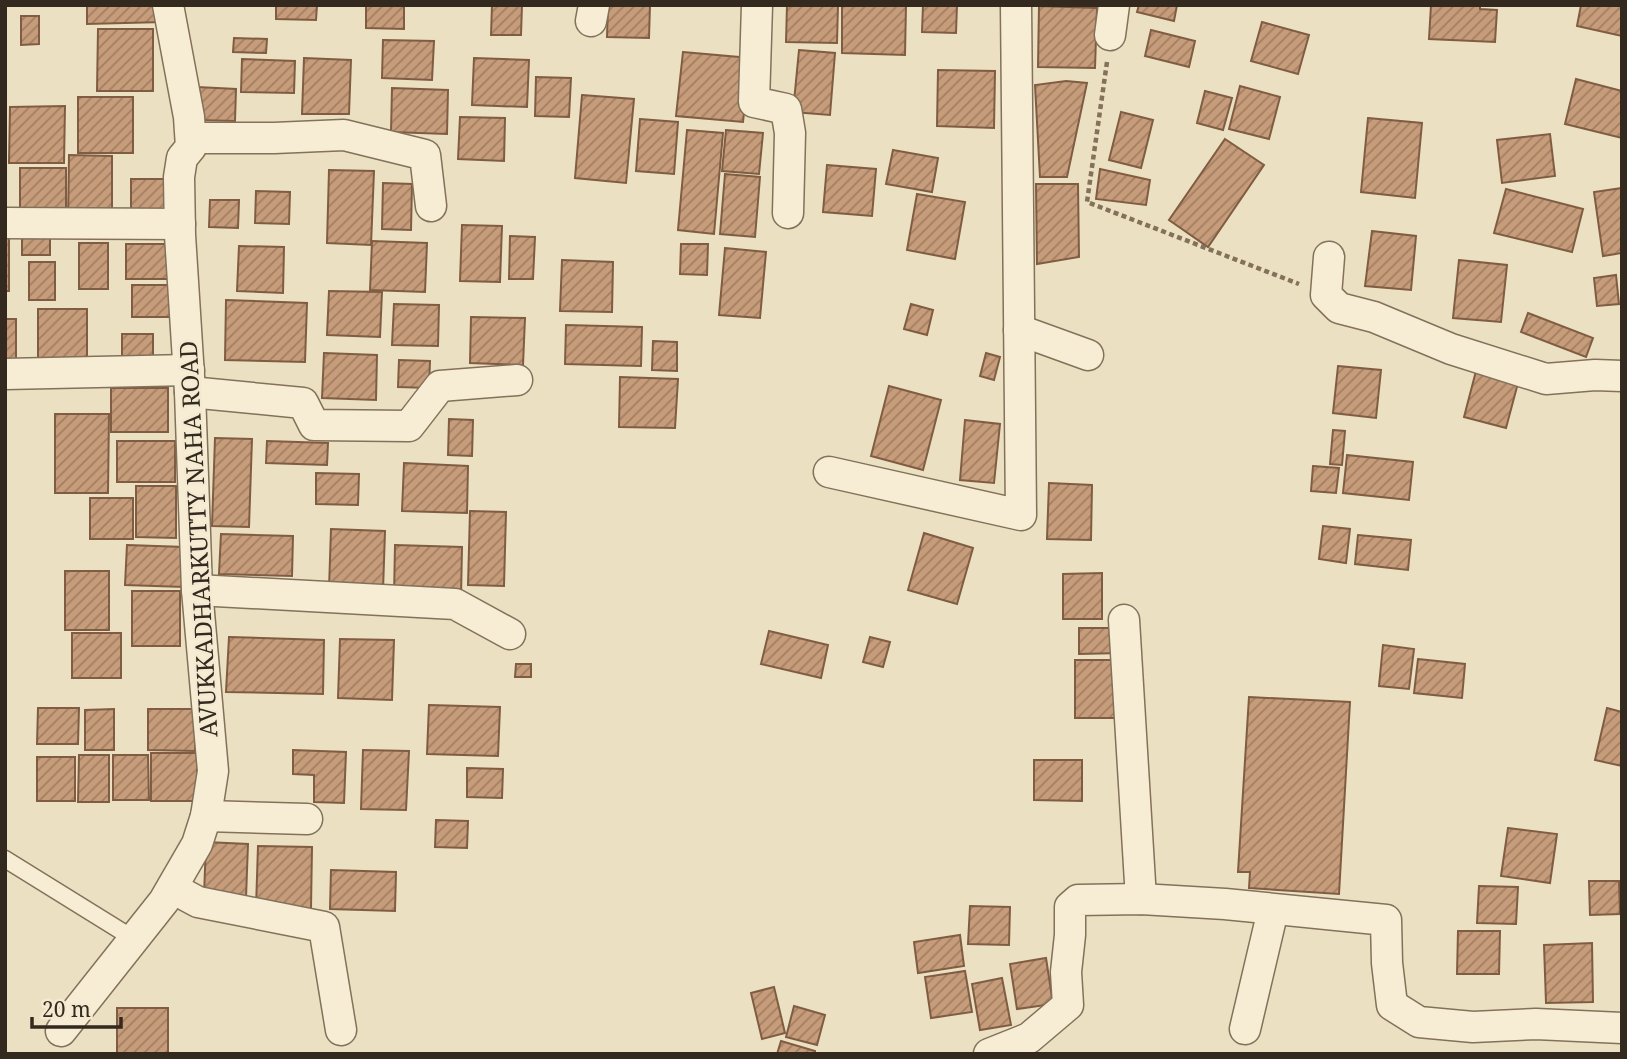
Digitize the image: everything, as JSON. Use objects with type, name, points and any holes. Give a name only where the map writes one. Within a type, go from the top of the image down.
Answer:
[{"type":"street","name":"AVUKKADHARKUTTY NAHA ROAD","points":[[61,1031],[172,888],[197,844],[206,816],[213,771],[197,590],[190,381],[180,224],[179,177],[182,158],[191,147],[191,138],[168,5]]},
{"type":"street","points":[[757,5],[754,102],[786,110],[790,133],[788,213]]},
{"type":"street","points":[[829,472],[1021,515],[1016,5]]},
{"type":"street","points":[[1110,35],[1114,5]]},
{"type":"street","points":[[191,138],[344,135],[425,155],[431,206]]},
{"type":"street","points":[[5,223],[180,224]]},
{"type":"street","points":[[1329,257],[1326,295],[1339,308],[1374,317],[1451,349],[1546,379],[1622,376]]},
{"type":"street","points":[[1019,330],[1088,355]]},
{"type":"street","points":[[5,374],[190,381],[303,403],[314,425],[408,426],[440,386],[517,380]]},
{"type":"street","points":[[197,590],[455,604],[510,634]]},
{"type":"street","points":[[1124,620],[1141,899]]},
{"type":"street","points":[[206,816],[307,819]]},
{"type":"street","points":[[172,888],[198,902],[324,927],[341,1030]]},
{"type":"street","points":[[989,1054],[1029,1038],[1068,1005],[1066,972],[1070,907],[1079,900],[1141,899],[1225,904],[1385,920],[1392,1005],[1419,1022],[1473,1027],[1536,1024],[1622,1028]]},
{"type":"street","points":[[1245,1029],[1273,910]]},
{"type":"lane","points":[[5,859],[134,939]]},
{"type":"path","points":[[1110,35],[1087,202],[1326,295]]},
{"type":"building","points":[[87,5],[163,5],[163,22],[87,24]]},
{"type":"building","points":[[276,5],[317,5],[316,20],[276,19]]},
{"type":"building","points":[[366,5],[404,5],[404,29],[366,28]]},
{"type":"building","points":[[492,5],[522,5],[521,35],[491,35]]},
{"type":"building","points":[[608,5],[650,5],[649,38],[607,37]]},
{"type":"building","points":[[787,5],[838,5],[837,43],[786,42]]},
{"type":"building","points":[[842,5],[906,5],[905,55],[842,53]]},
{"type":"building","points":[[923,5],[957,5],[956,33],[922,32]]},
{"type":"building","points":[[1139,5],[1177,5],[1174,21],[1137,12]]},
{"type":"building","points":[[1431,5],[1480,5],[1480,9],[1497,10],[1495,42],[1429,39]]},
{"type":"building","points":[[1581,5],[1622,5],[1622,36],[1577,26]]},
{"type":"building","points":[[1039,6],[1097,8],[1095,68],[1038,67]]},
{"type":"building","points":[[21,16],[39,16],[39,44],[21,45]]},
{"type":"building","points":[[1262,22],[1309,35],[1298,74],[1251,61]]},
{"type":"building","points":[[98,29],[153,29],[153,91],[97,91]]},
{"type":"building","points":[[1151,30],[1195,41],[1189,67],[1145,56]]},
{"type":"building","points":[[234,38],[267,39],[266,53],[233,52]]},
{"type":"building","points":[[383,40],[434,41],[432,80],[382,78]]},
{"type":"building","points":[[799,50],[835,53],[830,115],[793,112]]},
{"type":"building","points":[[683,52],[750,58],[743,122],[676,116]]},
{"type":"building","points":[[304,58],[351,60],[349,114],[302,114]]},
{"type":"building","points":[[474,58],[529,60],[527,107],[472,105]]},
{"type":"building","points":[[242,59],[295,61],[294,93],[241,92]]},
{"type":"building","points":[[938,70],[995,71],[994,128],[937,126]]},
{"type":"building","points":[[536,77],[571,78],[569,117],[535,116]]},
{"type":"building","points":[[1576,79],[1622,91],[1622,138],[1565,124]]},
{"type":"building","points":[[1066,81],[1087,83],[1067,177],[1040,177],[1035,85]]},
{"type":"building","points":[[1240,86],[1280,97],[1269,139],[1229,129]]},
{"type":"building","points":[[197,87],[236,89],[235,121],[196,120]]},
{"type":"building","points":[[392,88],[448,90],[447,134],[391,132]]},
{"type":"building","points":[[1205,91],[1232,98],[1223,130],[1197,123]]},
{"type":"building","points":[[582,95],[634,99],[626,183],[575,178]]},
{"type":"building","points":[[78,97],[133,97],[133,153],[78,153]]},
{"type":"building","points":[[65,106],[64,163],[9,163],[10,107]]},
{"type":"building","points":[[1121,112],[1153,120],[1141,168],[1109,160]]},
{"type":"building","points":[[460,117],[505,118],[504,161],[458,159]]},
{"type":"building","points":[[1368,118],[1422,123],[1415,198],[1361,192]]},
{"type":"building","points":[[640,119],[678,122],[674,174],[636,171]]},
{"type":"building","points":[[687,130],[723,133],[714,234],[678,230]]},
{"type":"building","points":[[726,130],[763,133],[759,174],[722,171]]},
{"type":"building","points":[[1550,134],[1555,176],[1502,183],[1497,140]]},
{"type":"building","points":[[1225,139],[1264,165],[1208,247],[1169,220]]},
{"type":"building","points":[[893,150],[938,158],[932,192],[886,184]]},
{"type":"building","points":[[69,155],[112,156],[112,220],[68,220]]},
{"type":"building","points":[[827,165],[876,169],[872,216],[823,212]]},
{"type":"building","points":[[20,168],[66,168],[66,217],[20,217]]},
{"type":"building","points":[[1100,169],[1150,180],[1146,205],[1096,199]]},
{"type":"building","points":[[329,170],[374,171],[371,245],[327,243]]},
{"type":"building","points":[[725,174],[760,177],[755,237],[720,234]]},
{"type":"building","points":[[131,179],[170,179],[170,218],[131,218]]},
{"type":"building","points":[[383,183],[412,184],[411,230],[382,229]]},
{"type":"building","points":[[1036,184],[1078,184],[1079,257],[1037,264]]},
{"type":"building","points":[[1622,188],[1622,253],[1603,256],[1594,192]]},
{"type":"building","points":[[1506,189],[1583,209],[1572,252],[1494,233]]},
{"type":"building","points":[[256,191],[290,192],[289,224],[255,223]]},
{"type":"building","points":[[917,194],[965,202],[955,259],[907,250]]},
{"type":"building","points":[[210,200],[239,200],[238,228],[209,227]]},
{"type":"building","points":[[462,225],[502,226],[500,282],[460,281]]},
{"type":"building","points":[[1372,231],[1416,236],[1411,290],[1365,286]]},
{"type":"building","points":[[22,233],[50,233],[50,255],[22,255]]},
{"type":"building","points":[[5,236],[9,236],[9,291],[5,291]]},
{"type":"building","points":[[510,236],[535,237],[533,279],[509,279]]},
{"type":"building","points":[[372,241],[427,243],[425,292],[370,290]]},
{"type":"building","points":[[79,243],[108,243],[108,289],[79,289]]},
{"type":"building","points":[[126,244],[176,244],[176,279],[126,279]]},
{"type":"building","points":[[681,244],[708,244],[707,275],[680,274]]},
{"type":"building","points":[[239,246],[284,247],[283,293],[237,291]]},
{"type":"building","points":[[725,248],[766,252],[760,318],[719,315]]},
{"type":"building","points":[[562,260],[613,262],[612,312],[560,311]]},
{"type":"building","points":[[1459,260],[1507,265],[1501,322],[1453,318]]},
{"type":"building","points":[[29,262],[55,262],[55,300],[29,300]]},
{"type":"building","points":[[1616,275],[1619,304],[1597,306],[1594,278]]},
{"type":"building","points":[[132,285],[171,285],[171,317],[132,317]]},
{"type":"building","points":[[329,291],[382,292],[380,337],[327,335]]},
{"type":"building","points":[[226,300],[307,303],[305,362],[225,360]]},
{"type":"building","points":[[394,304],[439,305],[438,346],[392,345]]},
{"type":"building","points":[[911,304],[933,310],[927,335],[904,329]]},
{"type":"building","points":[[38,309],[87,309],[87,366],[38,365]]},
{"type":"building","points":[[1528,313],[1593,338],[1586,357],[1521,332]]},
{"type":"building","points":[[471,317],[525,318],[523,365],[470,363]]},
{"type":"building","points":[[5,319],[16,319],[16,363],[5,363]]},
{"type":"building","points":[[566,325],[642,327],[641,366],[565,364]]},
{"type":"building","points":[[122,334],[153,334],[153,360],[122,360]]},
{"type":"building","points":[[653,341],[677,342],[677,371],[652,370]]},
{"type":"building","points":[[324,353],[377,355],[376,400],[322,398]]},
{"type":"building","points":[[986,353],[1000,357],[994,380],[980,376]]},
{"type":"building","points":[[399,360],[430,361],[429,388],[398,387]]},
{"type":"building","points":[[1338,366],[1381,370],[1376,418],[1333,413]]},
{"type":"building","points":[[1476,371],[1518,383],[1506,428],[1464,417]]},
{"type":"building","points":[[620,377],[678,379],[675,428],[619,427]]},
{"type":"building","points":[[889,386],[941,400],[923,470],[871,456]]},
{"type":"building","points":[[111,388],[168,388],[168,432],[111,432]]},
{"type":"building","points":[[55,414],[109,414],[108,493],[55,493]]},
{"type":"building","points":[[449,419],[473,420],[472,456],[448,455]]},
{"type":"building","points":[[965,420],[1000,424],[994,483],[960,480]]},
{"type":"building","points":[[1333,430],[1345,431],[1342,465],[1330,464]]},
{"type":"building","points":[[215,438],[252,439],[249,527],[212,526]]},
{"type":"building","points":[[117,441],[175,441],[175,482],[117,482]]},
{"type":"building","points":[[267,441],[328,443],[327,465],[266,463]]},
{"type":"building","points":[[1347,455],[1413,462],[1409,500],[1343,493]]},
{"type":"building","points":[[404,463],[468,466],[467,513],[402,511]]},
{"type":"building","points":[[1313,466],[1339,468],[1336,493],[1311,491]]},
{"type":"building","points":[[316,473],[359,474],[358,505],[316,504]]},
{"type":"building","points":[[1049,483],[1092,485],[1091,540],[1047,539]]},
{"type":"building","points":[[136,486],[176,486],[176,538],[136,537]]},
{"type":"building","points":[[90,498],[133,498],[133,539],[90,539]]},
{"type":"building","points":[[470,511],[506,512],[504,586],[468,585]]},
{"type":"building","points":[[1323,526],[1350,529],[1346,563],[1319,559]]},
{"type":"building","points":[[331,529],[385,531],[383,591],[329,589]]},
{"type":"building","points":[[924,533],[973,548],[957,604],[908,590]]},
{"type":"building","points":[[221,534],[293,536],[292,576],[219,574]]},
{"type":"building","points":[[1358,535],[1411,540],[1408,570],[1355,564]]},
{"type":"building","points":[[127,545],[185,547],[184,587],[125,585]]},
{"type":"building","points":[[395,545],[462,547],[461,598],[394,596]]},
{"type":"building","points":[[65,571],[109,571],[109,630],[65,630]]},
{"type":"building","points":[[1102,573],[1102,619],[1063,619],[1063,574]]},
{"type":"building","points":[[132,591],[180,591],[180,646],[132,646]]},
{"type":"building","points":[[1079,628],[1121,628],[1121,653],[1079,654]]},
{"type":"building","points":[[769,631],[828,645],[821,678],[761,664]]},
{"type":"building","points":[[72,633],[121,633],[121,678],[72,678]]},
{"type":"building","points":[[229,637],[324,640],[323,694],[226,692]]},
{"type":"building","points":[[870,637],[890,642],[883,667],[863,662]]},
{"type":"building","points":[[340,639],[394,640],[392,700],[338,698]]},
{"type":"building","points":[[1383,645],[1414,649],[1409,689],[1379,686]]},
{"type":"building","points":[[1418,659],[1465,664],[1462,698],[1414,693]]},
{"type":"building","points":[[1075,660],[1118,660],[1118,718],[1075,718]]},
{"type":"building","points":[[516,664],[531,664],[531,677],[515,677]]},
{"type":"building","points":[[1249,697],[1350,702],[1339,894],[1249,888],[1250,872],[1238,872]]},
{"type":"building","points":[[429,705],[500,707],[498,756],[427,754]]},
{"type":"building","points":[[38,708],[79,708],[78,744],[37,744]]},
{"type":"building","points":[[1607,708],[1622,712],[1622,766],[1595,760]]},
{"type":"building","points":[[114,709],[114,750],[85,750],[85,710]]},
{"type":"building","points":[[148,709],[196,709],[195,751],[148,750]]},
{"type":"building","points":[[293,750],[346,752],[344,803],[314,802],[314,775],[293,774]]},
{"type":"building","points":[[363,750],[409,751],[406,810],[361,809]]},
{"type":"building","points":[[151,753],[197,753],[197,801],[151,801]]},
{"type":"building","points":[[79,755],[109,755],[109,802],[78,802]]},
{"type":"building","points":[[113,755],[148,755],[149,800],[113,800]]},
{"type":"building","points":[[37,757],[75,757],[75,801],[37,801]]},
{"type":"building","points":[[1034,760],[1082,760],[1082,801],[1034,800]]},
{"type":"building","points":[[467,768],[503,769],[502,798],[467,797]]},
{"type":"building","points":[[436,820],[468,821],[467,848],[435,847]]},
{"type":"building","points":[[1508,828],[1557,834],[1550,883],[1501,876]]},
{"type":"building","points":[[206,842],[248,844],[246,898],[204,896]]},
{"type":"building","points":[[258,846],[312,847],[311,909],[256,908]]},
{"type":"building","points":[[331,870],[396,872],[395,911],[330,909]]},
{"type":"building","points":[[1589,881],[1619,881],[1620,914],[1590,915]]},
{"type":"building","points":[[1479,886],[1518,887],[1516,924],[1477,923]]},
{"type":"building","points":[[970,906],[1010,907],[1009,945],[968,944]]},
{"type":"building","points":[[1458,931],[1500,931],[1499,974],[1457,974]]},
{"type":"building","points":[[960,935],[964,966],[918,973],[914,942]]},
{"type":"building","points":[[1592,943],[1593,1002],[1546,1003],[1544,945]]},
{"type":"building","points":[[1046,958],[1053,1004],[1017,1009],[1010,964]]},
{"type":"building","points":[[965,971],[972,1012],[931,1018],[925,977]]},
{"type":"building","points":[[1002,978],[1011,1025],[980,1030],[972,984]]},
{"type":"building","points":[[774,987],[785,1033],[762,1039],[751,993]]},
{"type":"building","points":[[794,1006],[825,1015],[817,1045],[786,1037]]},
{"type":"building","points":[[117,1008],[168,1008],[168,1054],[117,1054]]},
{"type":"building","points":[[781,1041],[815,1051],[815,1054],[777,1054]]}]
